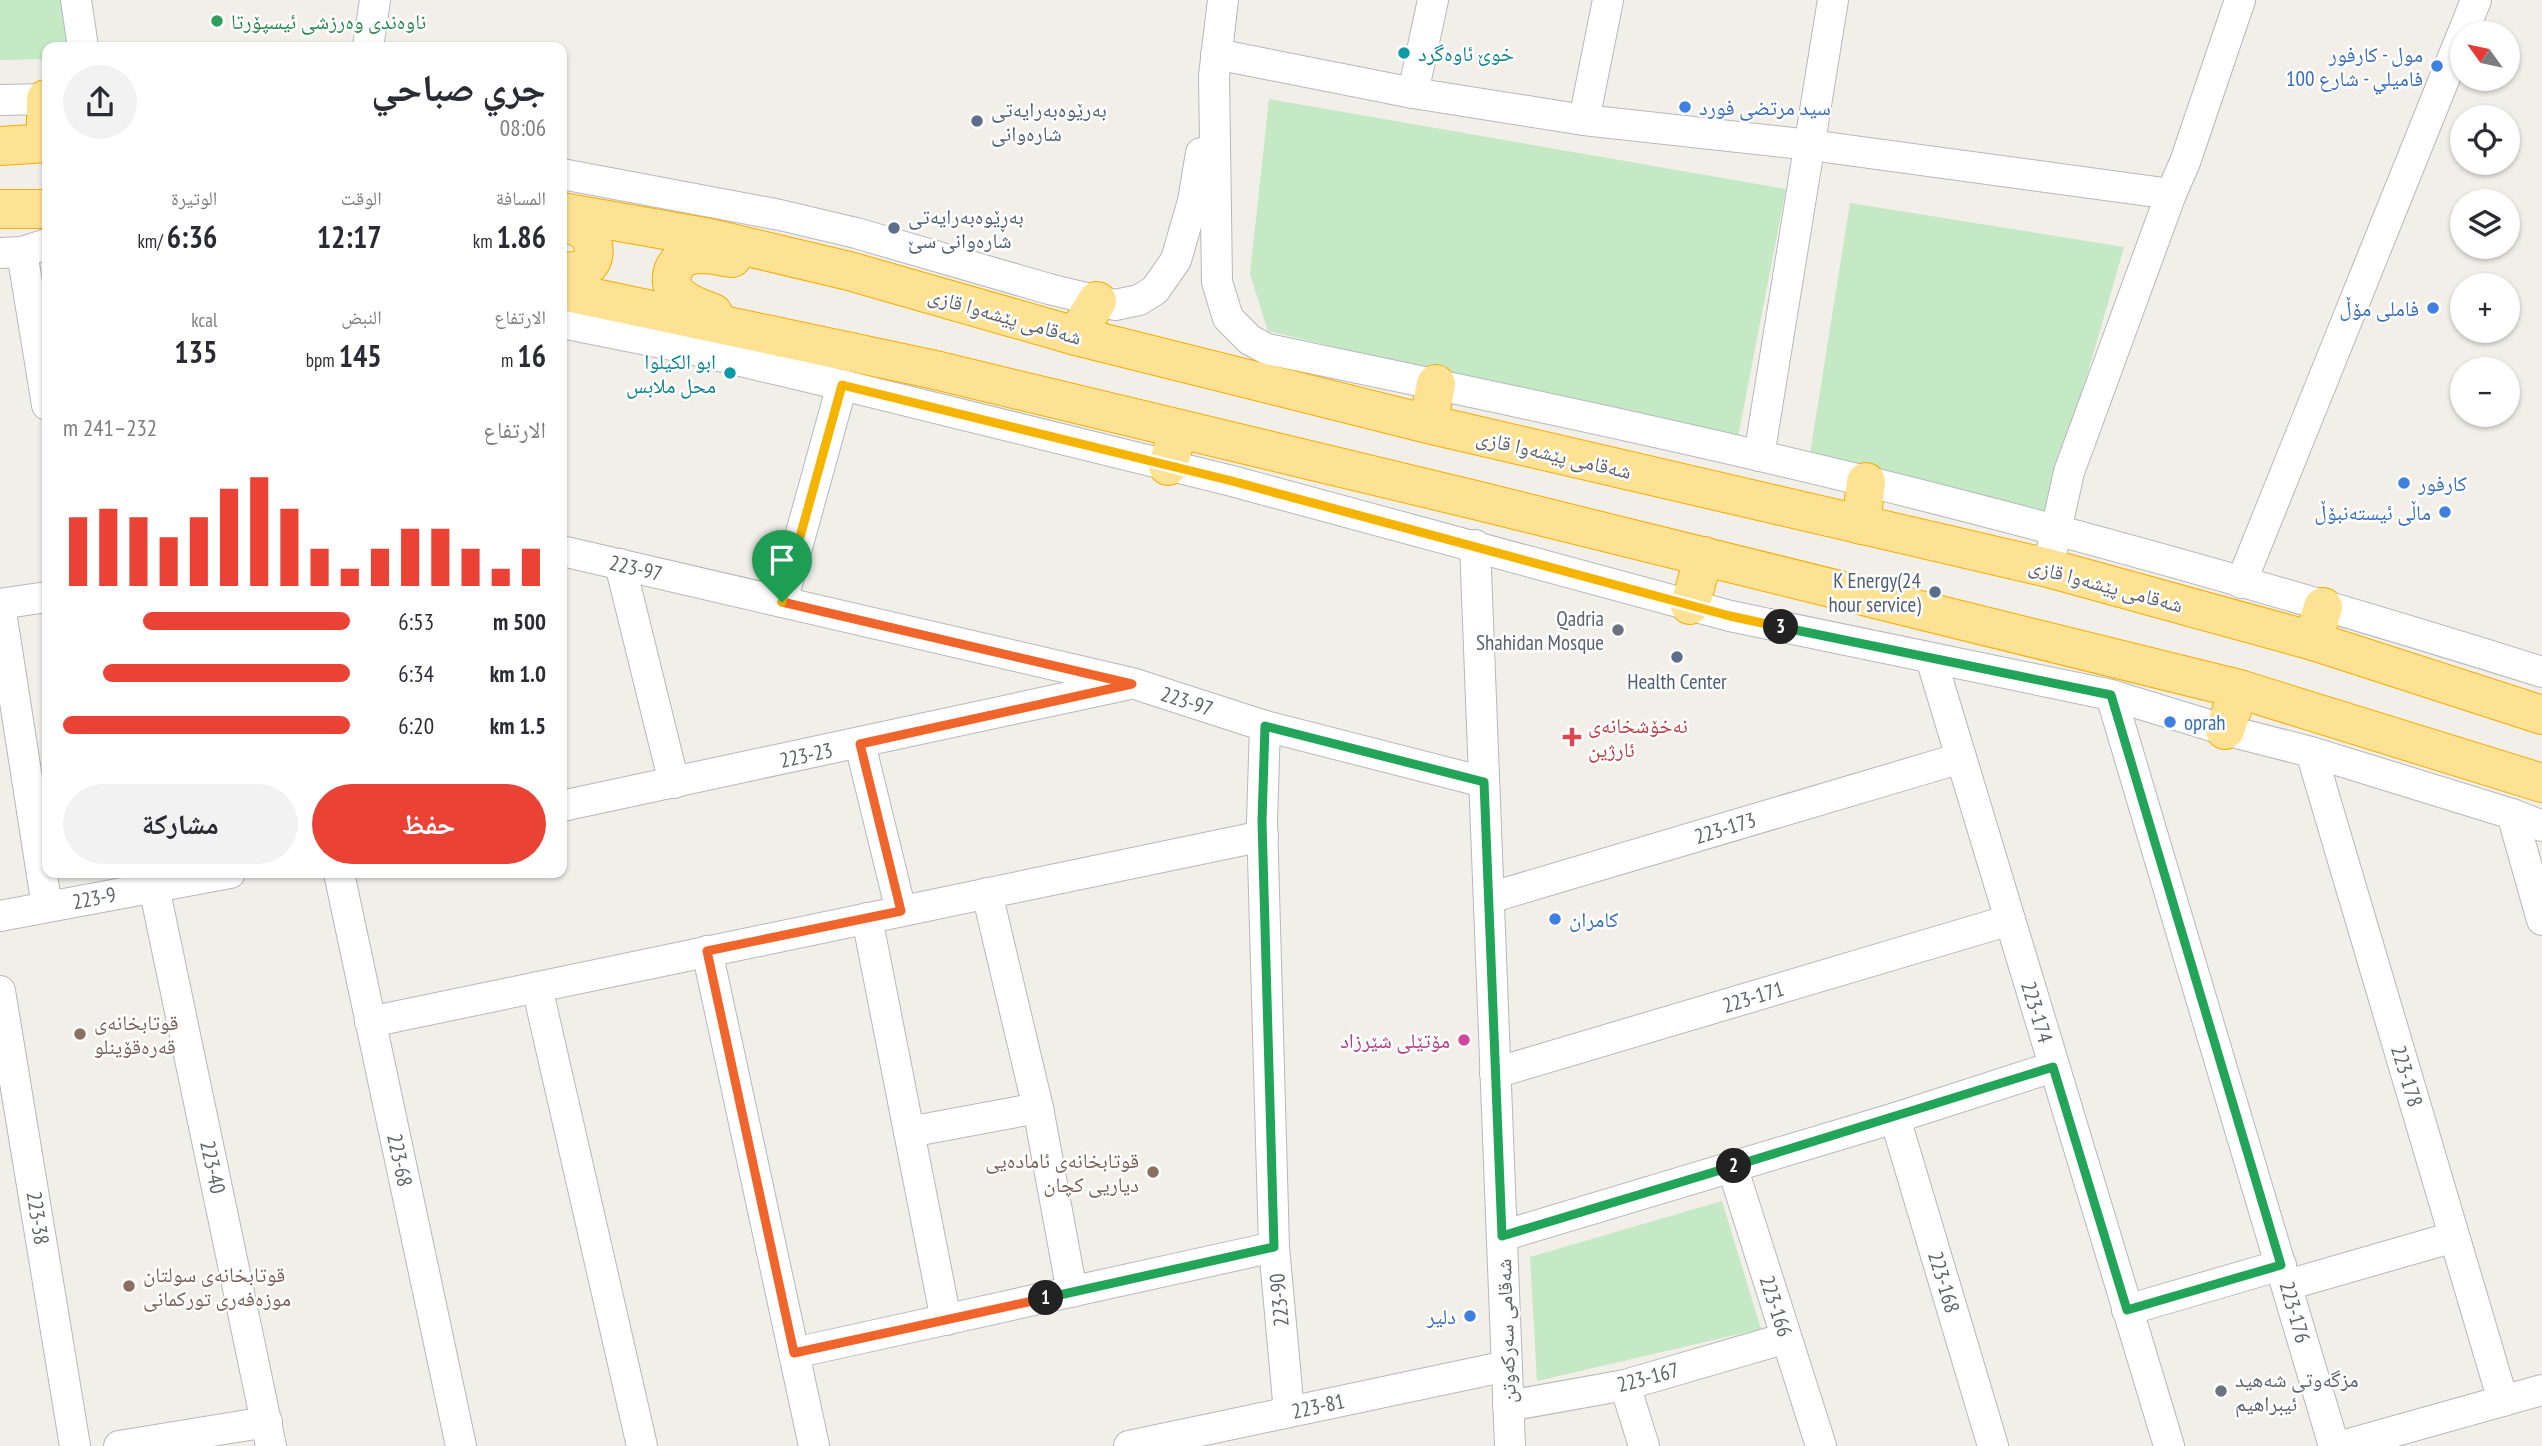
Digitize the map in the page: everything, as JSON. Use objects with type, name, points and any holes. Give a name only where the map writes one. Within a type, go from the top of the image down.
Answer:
[{"type":"highway","points":[[0,146],[42,143]]},
{"type":"highway","points":[[0,209],[42,209]]},
{"type":"highway","name":"شەقامی پێشەوا قازی","points":[[567,213],[710,238],[849,271],[1076,336],[1428,424],[2048,568],[2318,624],[2542,715]]},
{"type":"highway","points":[[567,223],[586,232],[594,251],[586,268],[567,271]]},
{"type":"highway","points":[[794,340],[714,314],[686,301],[675,293],[672,286],[676,265],[685,257],[700,254],[849,271]]},
{"type":"highway","points":[[567,292],[931,369],[1173,448],[1704,556],[2239,689],[2542,783]]},
{"type":"highway","points":[[1076,336],[1097,301]]},
{"type":"highway","points":[[1428,424],[1436,384]]},
{"type":"highway","points":[[1861,524],[1866,482]]},
{"type":"highway","points":[[1690,605],[1704,556]]},
{"type":"highway","points":[[2225,730],[2239,689]]},
{"type":"street","points":[[76,0],[82,42]]},
{"type":"street","points":[[369,42],[375,0]]},
{"type":"street","points":[[567,175],[780,215],[856,233],[1115,305],[1139,300],[1155,290],[1176,260],[1194,201],[1223,0]]},
{"type":"street","points":[[1413,93],[1433,0]]},
{"type":"street","points":[[1584,120],[1608,0]]},
{"type":"street","points":[[1759,456],[1833,0]]},
{"type":"street","points":[[2048,568],[2069,472],[2185,162],[2240,0]]},
{"type":"street","points":[[2468,21],[2476,0]]},
{"type":"street","points":[[1215,65],[1584,120],[1810,145],[2171,194]]},
{"type":"street","points":[[1215,65],[1217,282],[1228,318],[1250,340],[1267,349],[1436,384],[1866,482],[2241,583],[2318,624],[2542,672]]},
{"type":"street","points":[[2241,583],[2450,66]]},
{"type":"street","points":[[0,100],[42,99]]},
{"type":"street","points":[[23,249],[42,372]]},
{"type":"street","points":[[567,324],[677,346],[842,385],[1173,448],[1475,545],[1690,605],[1730,616],[2111,695],[2225,730],[2311,752],[2512,814],[2542,826]]},
{"type":"street","points":[[782,602],[842,385]]},
{"type":"street","name":"شەقامی سەرکەوتن","points":[[1475,545],[1510,1446]]},
{"type":"street","name":"223-97","points":[[567,552],[1132,684],[1265,726],[1484,782]]},
{"type":"street","points":[[620,564],[674,783]]},
{"type":"street","points":[[42,598],[0,605],[5,673],[47,907]]},
{"type":"street","name":"223-174","points":[[1931,658],[2169,1446]]},
{"type":"street","name":"223-23","points":[[567,805],[1132,684]]},
{"type":"street","name":"223-176","points":[[2111,695],[2334,1446]]},
{"type":"street","name":"223-90","points":[[1265,726],[1263,836],[1274,1247],[1289,1412]]},
{"type":"street","points":[[860,744],[901,911]]},
{"type":"street","name":"223-178","points":[[2311,752],[2503,1401]]},
{"type":"street","name":"223-173","points":[[1489,898],[1961,758]]},
{"type":"street","points":[[2512,814],[2542,920]]},
{"type":"street","points":[[370,1021],[1263,836]]},
{"type":"street","name":"223-9","points":[[0,916],[148,883],[189,878]]},
{"type":"street","name":"223-68","points":[[340,878],[460,1446]]},
{"type":"street","name":"223-40","points":[[148,883],[269,1434]]},
{"type":"street","points":[[986,893],[1038,1108],[1072,1292]]},
{"type":"street","points":[[867,918],[946,1320]]},
{"type":"street","name":"223-171","points":[[1495,1073],[2010,920]]},
{"type":"street","points":[[707,951],[814,1446]]},
{"type":"street","points":[[537,987],[642,1446]]},
{"type":"street","name":"223-38","points":[[0,991],[75,1446]]},
{"type":"street","points":[[1502,1236],[1895,1118],[2053,1067]]},
{"type":"street","points":[[909,1132],[1038,1108]]},
{"type":"street","name":"223-168","points":[[1895,1118],[1993,1446]]},
{"type":"street","name":"223-166","points":[[1732,1166],[1821,1446]]},
{"type":"street","points":[[2127,1310],[2454,1237]]},
{"type":"street","points":[[794,1353],[1274,1247]]},
{"type":"street","name":"223-167","points":[[1508,1406],[1625,1385],[1786,1338]]},
{"type":"street","name":"223-81","points":[[1129,1446],[1507,1366]]},
{"type":"street","points":[[1625,1385],[1644,1446]]},
{"type":"street","points":[[2342,1446],[2542,1390]]},
{"type":"street","points":[[119,1446],[269,1434]]},
{"type":"green space","points":[[0,0],[64,0],[73,42],[42,42],[42,59],[0,60]]},
{"type":"green space","points":[[1269,99],[1786,189],[1737,442],[1268,331],[1250,274]]},
{"type":"green space","points":[[1850,203],[2124,247],[2047,515],[1809,460]]},
{"type":"green space","points":[[1722,1201],[1761,1329],[1537,1381],[1530,1257]]},
{"type":"place","name":"ناوەندی وەرزشی ئیسپۆرتا","points":[[217,21]]},
{"type":"place","name":"خوێ ئاوەگرد","points":[[1404,53]]},
{"type":"place","name":"مول - كارفور فاميلي - شارع 100","points":[[2437,66]]},
{"type":"place","name":"سيد مرتضى فورد","points":[[1685,107]]},
{"type":"place","name":"بەرێوەبەرایەتی شارەوانی","points":[[977,121]]},
{"type":"place","name":"بەڕێوەبەرایەتی شارەوانی سێ","points":[[894,228]]},
{"type":"place","name":"فاملی مۆڵ","points":[[2433,308]]},
{"type":"place","name":"ابو الكيلوا محل ملابس","points":[[730,373]]},
{"type":"place","name":"کارفور","points":[[2404,483]]},
{"type":"place","name":"ماڵی ئیستەنبۆڵ","points":[[2445,512]]},
{"type":"place","name":"K Energy(24 hour service)","points":[[1935,592]]},
{"type":"place","name":"Qadria Shahidan Mosque","points":[[1618,630]]},
{"type":"place","name":"Health Center","points":[[1677,657]]},
{"type":"place","name":"oprah","points":[[2170,722]]},
{"type":"place","name":"نەخۆشخانەی ئارژین","points":[[1572,737]]},
{"type":"place","name":"كامران","points":[[1555,919]]},
{"type":"place","name":"قوتابخانەی قەرەقۆینلو","points":[[80,1034]]},
{"type":"place","name":"مۆتێلی شێرزاد","points":[[1464,1040]]},
{"type":"place","name":"قوتابخانەی ئامادەیی دیاریی کچان","points":[[1153,1172]]},
{"type":"place","name":"قوتابخانەی سولتان موزەفەری تورکمانی","points":[[129,1286]]},
{"type":"place","name":"دلير","points":[[1470,1316]]},
{"type":"place","name":"مزگەوتی شەهید ئیبراهیم","points":[[2221,1391]]},
{"type":"route","points":[[842,385],[1232,481],[1730,616],[2111,695],[2281,1265],[2127,1310],[2053,1067],[1895,1118],[1502,1236],[1484,782],[1265,726],[1262,821],[1274,1247],[794,1353],[707,951],[901,911],[860,744],[1132,684],[782,602],[842,385]]}]
